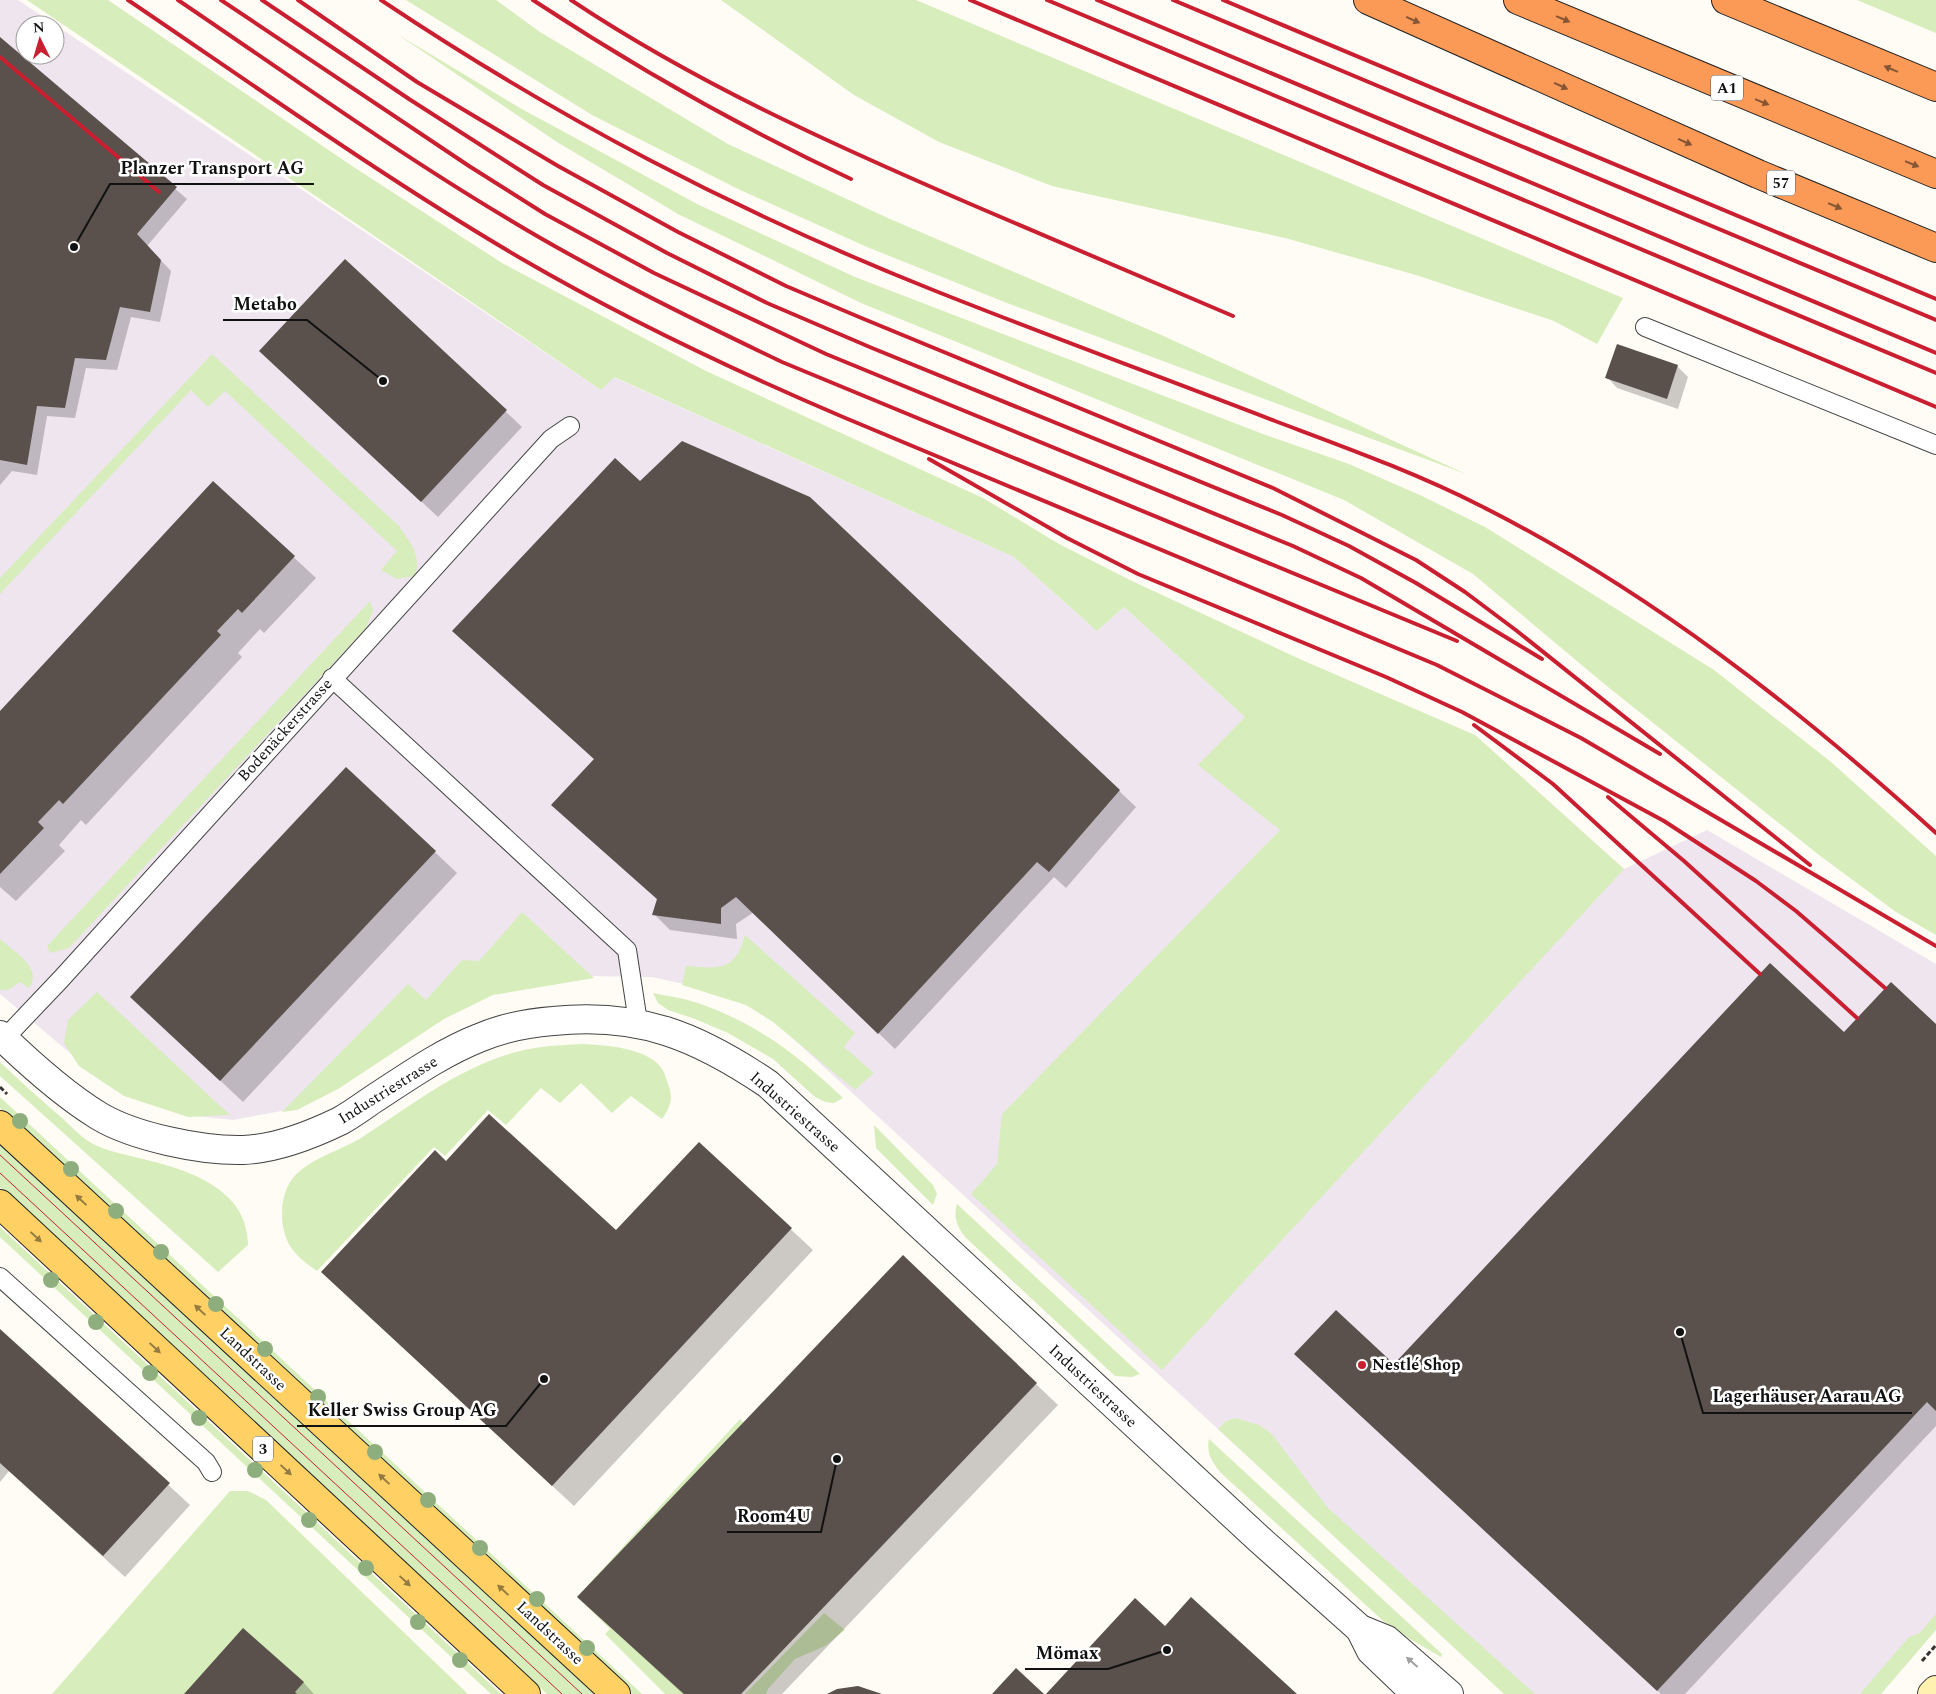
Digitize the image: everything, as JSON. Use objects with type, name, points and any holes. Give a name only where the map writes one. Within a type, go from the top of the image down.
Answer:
[{"type":"highway","name":"57","points":[[1368,0],[1731,162],[1936,248]]},
{"type":"highway","name":"A1","points":[[1518,0],[1936,174]]},
{"type":"highway","points":[[1726,0],[1936,87]]},
{"type":"main road","name":"Landstrasse","points":[[0,1125],[616,1694]]},
{"type":"main road","name":"3","points":[[0,1204],[526,1694]]},
{"type":"main road","points":[[1932,1694],[1936,1690]]},
{"type":"street","name":"Industriestrasse","points":[[2,1037],[62,1089],[101,1117],[148,1136],[192,1146],[243,1150],[279,1144],[341,1120],[434,1060],[479,1038],[531,1023],[578,1018],[638,1022],[688,1038],[726,1056],[768,1084],[1259,1540],[1360,1629],[1387,1640],[1449,1694]]},
{"type":"street","name":"Industriestrasse","points":[[1360,1629],[1371,1651],[1416,1694]]},
{"type":"lane","points":[[1645,327],[1936,445]]},
{"type":"lane","name":"Bodenäckerstrasse","points":[[2,1037],[67,972],[551,439],[570,426]]},
{"type":"lane","points":[[332,678],[627,950],[638,1022]]},
{"type":"lane","points":[[0,1277],[206,1462],[212,1472]]},
{"type":"shaded area","points":[[0,0],[18,0],[40,15],[15,15],[15,65],[65,65],[65,31],[601,390],[613,377],[1014,557],[1097,631],[1124,607],[1245,717],[1475,735],[1624,869],[1707,830],[1936,964],[1936,1626],[1878,1694],[1510,1694],[1391,1583],[1268,1475],[775,1022],[746,1003],[684,984],[652,977],[585,976],[492,993],[444,1016],[298,1108],[233,1120],[186,1115],[102,1080],[0,994]]},
{"type":"green space","points":[[27,0],[108,0],[352,166],[502,263],[706,371],[983,498],[1059,544],[1132,581],[1302,660],[1475,735],[1624,869],[1162,1370],[971,1194],[997,1164],[1002,1114],[1280,830],[1198,765],[1245,717],[1124,607],[1097,631],[1014,557],[614,377],[601,390],[65,26],[65,15],[49,15]]},
{"type":"green space","points":[[406,0],[496,0],[540,32],[728,144],[890,219],[1159,334],[1466,474],[1007,303],[867,247],[738,189],[592,115]]},
{"type":"green space","points":[[721,0],[916,0],[1623,298],[1597,344],[1554,321],[1416,275],[1285,238],[1052,186],[939,142],[854,95]]},
{"type":"green space","points":[[1857,0],[1936,0],[1936,33]]},
{"type":"green space","points":[[397,34],[520,108],[697,204],[855,277],[1263,434],[1349,464],[1422,496],[1485,527],[1714,670],[1831,762],[1936,856],[1936,935],[1896,912],[1819,855],[1608,687],[1473,574],[1344,500],[861,303],[678,214],[557,142]]},
{"type":"green space","points":[[212,354],[399,526],[411,544],[416,556],[417,569],[415,576],[397,579],[381,570],[397,551],[225,391],[208,407],[191,390],[0,594],[0,578]]},
{"type":"green space","points":[[370,601],[373,611],[366,628],[69,948],[50,953],[47,946]]},
{"type":"green space","points":[[522,912],[594,978],[493,995],[444,1019],[338,1089],[297,1110],[282,1112],[408,984],[426,1000],[462,960],[479,961]]},
{"type":"green space","points":[[745,935],[855,1033],[844,1047],[874,1073],[855,1090],[773,1022],[746,1005],[682,985],[686,966],[717,967],[724,965],[737,955]]},
{"type":"green space","points":[[0,939],[25,960],[30,967],[33,981],[29,988],[20,982],[8,990],[0,990]]},
{"type":"green space","points":[[97,992],[230,1115],[188,1117],[124,1096],[79,1066],[64,1043],[68,1020]]},
{"type":"green space","points":[[653,993],[698,1003],[739,1020],[776,1042],[810,1068],[843,1098],[834,1103],[825,1102],[815,1097],[773,1059],[728,1033],[668,1010],[658,1003]]},
{"type":"green space","points":[[583,1044],[626,1049],[647,1056],[656,1062],[664,1072],[671,1094],[669,1107],[662,1119],[631,1096],[612,1113],[581,1083],[560,1103],[541,1088],[506,1125],[488,1110],[445,1156],[434,1147],[317,1271],[299,1257],[290,1246],[283,1227],[282,1206],[284,1195],[294,1177],[308,1165],[361,1138],[425,1095],[469,1070],[517,1052],[547,1046]]},
{"type":"green space","points":[[0,1062],[88,1141],[100,1147],[194,1175],[226,1195],[237,1208],[245,1225],[248,1245],[218,1272],[0,1076]]},
{"type":"green space","points":[[0,1097],[642,1694],[630,1694],[0,1108]]},
{"type":"green space","points":[[874,1125],[933,1185],[937,1194],[933,1205],[876,1148]]},
{"type":"green space","points":[[0,1138],[598,1694],[547,1694],[0,1187]]},
{"type":"green space","points":[[957,1204],[1140,1374],[1132,1377],[1115,1376],[965,1237],[956,1221]]},
{"type":"green space","points":[[0,1227],[501,1694],[491,1694],[0,1237]]},
{"type":"green space","points":[[1236,1418],[1259,1425],[1271,1433],[1328,1508],[1535,1694],[1504,1694],[1218,1429],[1226,1421]]},
{"type":"green space","points":[[740,1419],[758,1437],[708,1694],[665,1694],[605,1634],[610,1629],[577,1597]]},
{"type":"green space","points":[[1209,1439],[1442,1654],[1441,1657],[1391,1628],[1221,1473],[1210,1457],[1208,1449]]},
{"type":"green space","points":[[230,1491],[248,1491],[266,1500],[468,1694],[52,1694]]},
{"type":"green space","points":[[824,1613],[845,1630],[825,1646],[795,1659],[768,1689],[766,1694],[745,1694]]},
{"type":"green space","points":[[1936,1614],[1936,1630],[1881,1694],[1860,1694],[1909,1637],[1920,1633]]},
{"type":"building","points":[[0,37],[15,50],[15,65],[33,65],[177,187],[137,234],[161,260],[150,312],[120,307],[106,360],[75,358],[65,408],[37,406],[27,465],[0,460]]},
{"type":"building","points":[[345,259],[507,410],[421,502],[259,351]]},
{"type":"building","points":[[1617,344],[1678,365],[1667,399],[1605,378]]},
{"type":"building","points":[[682,441],[810,497],[1120,790],[1049,872],[1037,862],[878,1034],[736,897],[721,908],[721,924],[652,915],[657,899],[551,805],[594,759],[452,631],[615,458],[640,481]]},
{"type":"building","points":[[213,481],[295,556],[242,613],[238,609],[217,631],[221,635],[63,804],[59,800],[38,822],[44,828],[0,874],[0,711]]},
{"type":"building","points":[[346,767],[436,851],[220,1081],[130,997]]},
{"type":"building","points":[[1770,963],[1844,1032],[1891,982],[1936,1024],[1936,1411],[1927,1402],[1657,1691],[1294,1354],[1336,1310],[1394,1364]]},
{"type":"building","points":[[489,1114],[616,1230],[699,1142],[792,1228],[552,1486],[321,1272],[435,1150],[446,1161]]},
{"type":"building","points":[[903,1255],[1037,1383],[741,1694],[684,1694],[577,1597]]},
{"type":"building","points":[[0,1329],[170,1483],[103,1556],[0,1463]]},
{"type":"building","points":[[1191,1597],[1297,1694],[1046,1694],[1135,1598],[1165,1626]]},
{"type":"building","points":[[243,1628],[304,1682],[295,1692],[297,1694],[184,1694]]},
{"type":"building","points":[[1016,1668],[1044,1694],[992,1694]]},
{"type":"building","points":[[858,1686],[882,1694],[827,1694],[837,1689]]},
{"type":"tram line","points":[[0,1155],[582,1694]]},
{"type":"tram line","points":[[0,1173],[562,1694]]},
{"type":"railway","points":[[128,0],[422,198],[522,259],[640,323],[720,362],[843,417],[1437,665],[1581,738],[1936,946]]},
{"type":"railway","points":[[178,0],[381,138],[463,191],[539,237],[677,311],[782,362],[1457,641]]},
{"type":"railway","points":[[221,0],[469,166],[545,214],[654,273],[826,354],[1293,546],[1361,578],[1660,754]]},
{"type":"railway","points":[[262,0],[409,99],[543,185],[667,253],[767,303],[872,348],[1282,515],[1349,546],[1416,583],[1542,659]]},
{"type":"railway","points":[[298,0],[417,82],[558,166],[678,232],[786,286],[1273,488],[1416,560],[1465,592],[1517,631],[1810,865]]},
{"type":"railway","points":[[381,0],[514,84],[582,123],[649,160],[788,228],[975,307],[1405,471],[1481,506],[1543,539],[1662,613],[1719,654],[1830,741],[1936,833]]},
{"type":"railway","points":[[533,0],[610,49],[728,117],[851,179]]},
{"type":"railway","points":[[571,0],[619,31],[668,59],[819,137],[1233,316]]},
{"type":"railway","points":[[970,0],[1936,407]]},
{"type":"railway","points":[[1047,0],[1936,373]]},
{"type":"railway","points":[[1097,0],[1936,353]]},
{"type":"railway","points":[[1173,0],[1936,320]]},
{"type":"railway","points":[[1223,0],[1936,299]]},
{"type":"railway","points":[[0,57],[159,192]]},
{"type":"railway","points":[[929,459],[1067,538],[1138,574],[1386,677],[1462,712],[1664,821],[1756,881],[1796,911],[1885,988]]},
{"type":"railway","points":[[1474,725],[1553,784],[1760,974]]},
{"type":"railway","points":[[1608,797],[1684,861],[1857,1018]]},
{"type":"place","name":"Planzer Transport AG","points":[[74,247]]},
{"type":"place","name":"Metabo","points":[[383,381]]},
{"type":"place","name":"Lagerhäuser Aarau AG","points":[[1680,1332]]},
{"type":"place","name":"Nestlé Shop","points":[[1362,1365]]},
{"type":"place","name":"Keller Swiss Group AG","points":[[544,1379]]},
{"type":"place","name":"Room4U","points":[[837,1459]]},
{"type":"place","name":"Mömax","points":[[1167,1650]]}]
